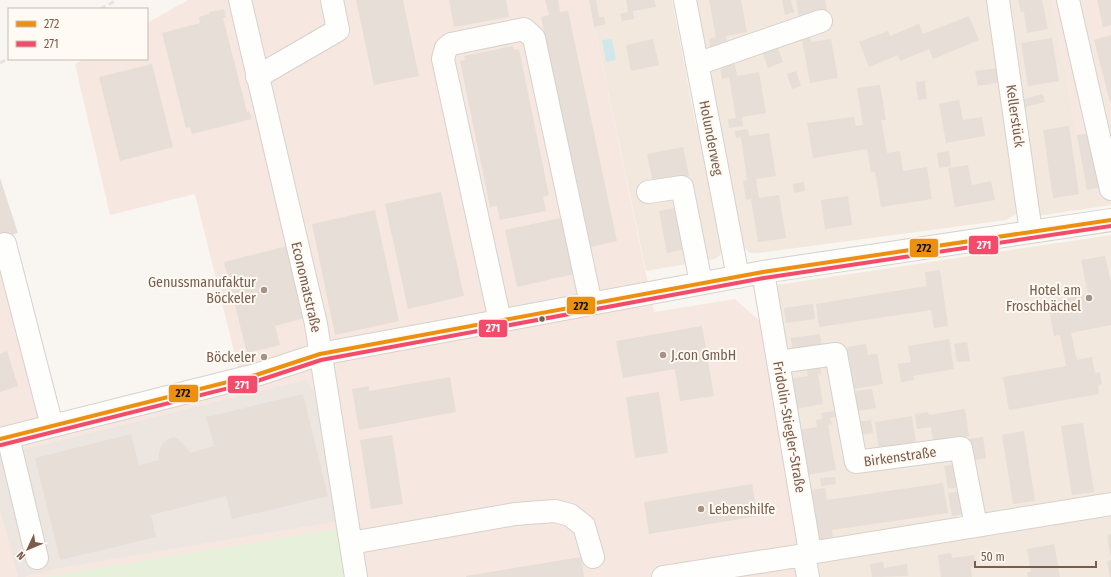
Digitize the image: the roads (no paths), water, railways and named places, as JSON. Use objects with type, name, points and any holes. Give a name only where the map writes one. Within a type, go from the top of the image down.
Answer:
[{"type":"street","name":"Economatstraße","points":[[240,0],[257,78],[316,324],[356,577]]},
{"type":"street","points":[[257,78],[338,30],[332,0]]},
{"type":"street","name":"Holunderweg","points":[[684,0],[738,277]]},
{"type":"street","name":"Kellerstück","points":[[998,0],[1030,232]]},
{"type":"street","points":[[1068,0],[1111,189]]},
{"type":"street","points":[[697,64],[821,21]]},
{"type":"street","points":[[500,321],[443,59],[446,48],[451,44],[524,29],[534,38],[591,304]]},
{"type":"street","points":[[648,192],[682,187],[702,284]]},
{"type":"street","points":[[37,558],[4,438],[256,375],[320,354],[763,272],[1111,220]]},
{"type":"street","points":[[5,244],[52,426]]},
{"type":"street","name":"Fridolin-Stiegler-Straße","points":[[763,272],[807,554],[808,577]]},
{"type":"street","name":"Birkenstraße","points":[[778,362],[836,354],[856,462],[961,448],[976,526]]},
{"type":"street","points":[[663,577],[1111,504]]},
{"type":"street","points":[[351,543],[515,514],[555,511],[570,514],[584,526],[594,557]]},
{"type":"water","points":[[612,39],[616,60],[606,62],[602,40]]},
{"type":"railway","points":[[102,8],[117,0]]},
{"type":"railway","points":[[0,63],[8,59]]},
{"type":"place","name":"Genussmanufaktur Böckeler","points":[[264,290]]},
{"type":"place","name":"Hotel am Froschbächel","points":[[1089,298]]},
{"type":"place","name":"J.con GmbH","points":[[663,355]]},
{"type":"place","name":"Böckeler","points":[[264,357]]},
{"type":"place","name":"Lebenshilfe","points":[[701,509]]}]
